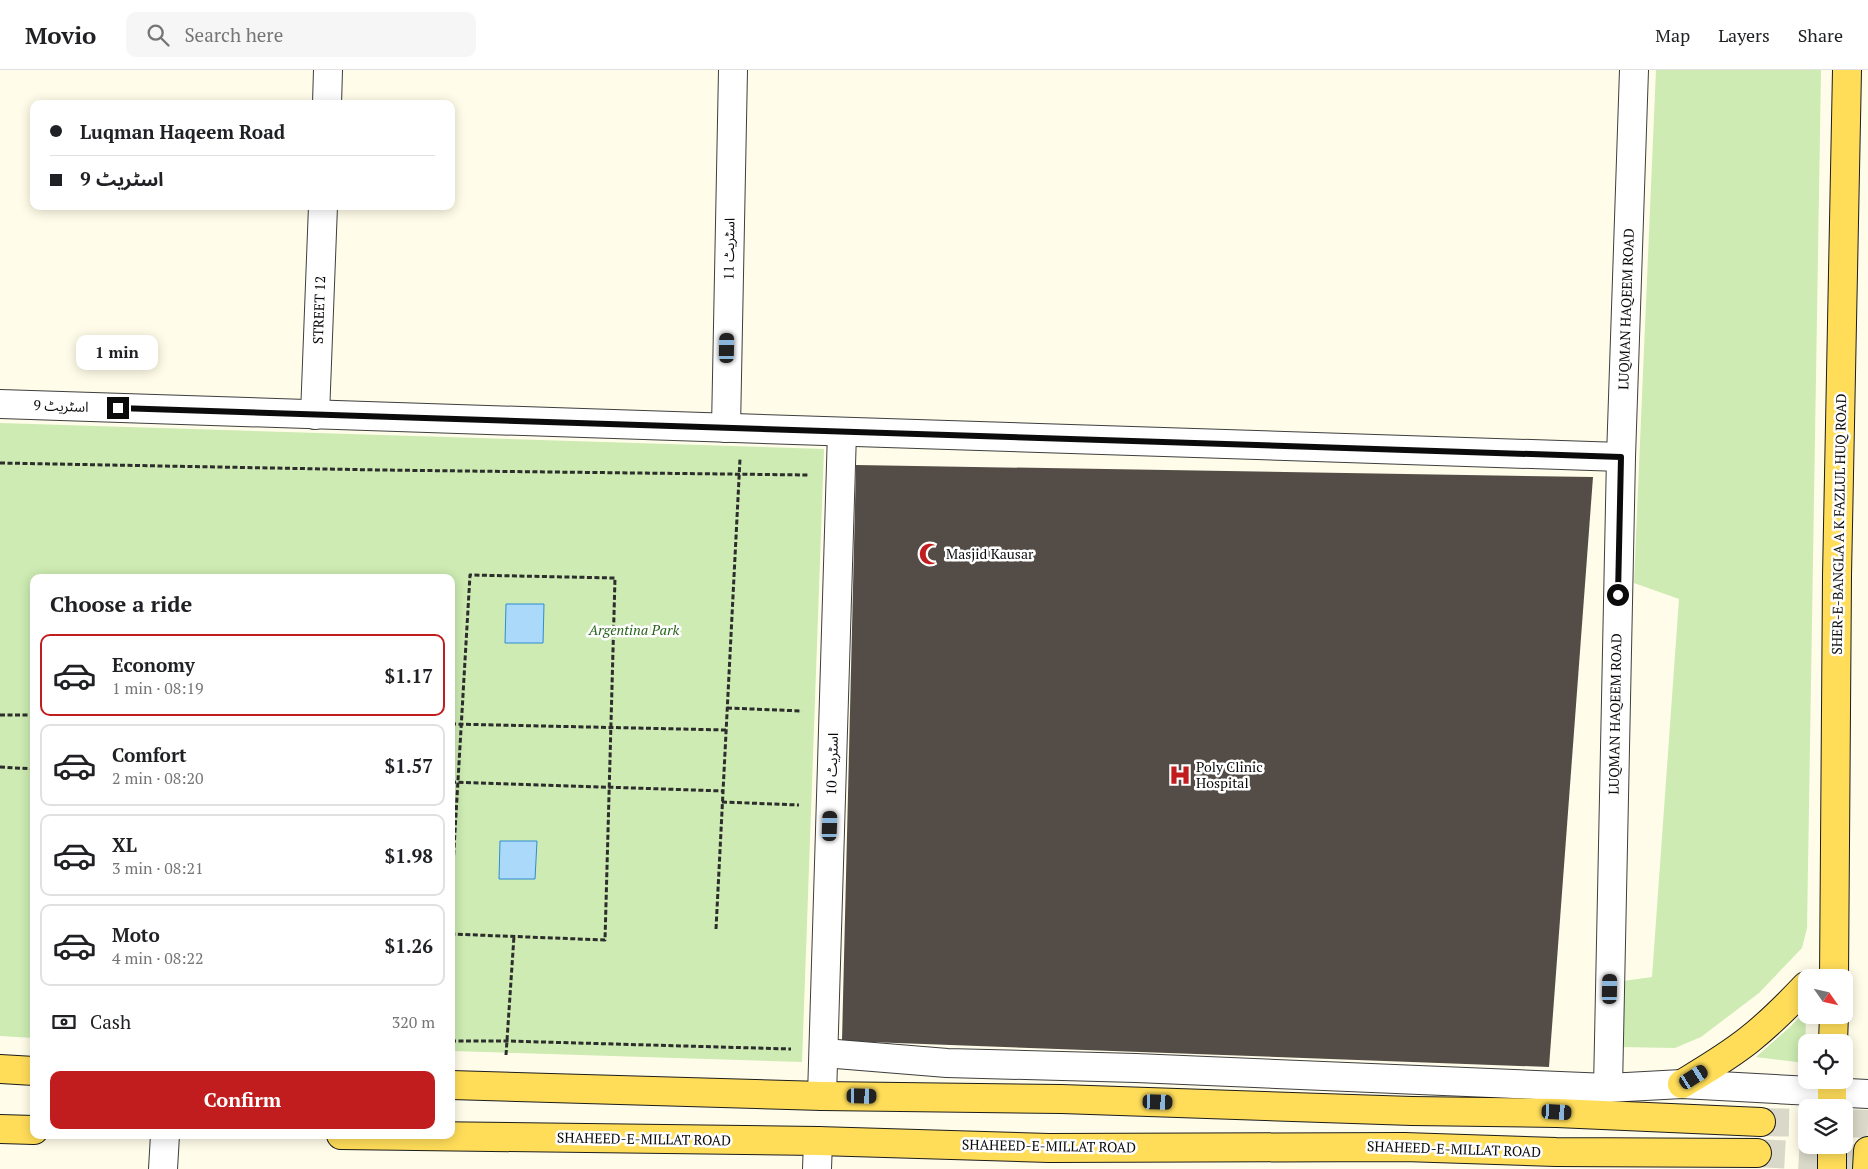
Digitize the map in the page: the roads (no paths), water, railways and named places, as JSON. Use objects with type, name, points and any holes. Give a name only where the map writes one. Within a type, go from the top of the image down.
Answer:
[{"type":"main road","name":"SHER-E-BANGLA A K FAZLUL HUQ ROAD","points":[[1835,965],[1837,566],[1847,70]]},
{"type":"main road","points":[[1682,1084],[1717,1063],[1750,1039],[1798,994]]},
{"type":"main road","points":[[0,1069],[30,1071]]},
{"type":"main road","points":[[455,1085],[822,1096],[1061,1099],[1412,1111],[1557,1112],[1761,1122]]},
{"type":"main road","points":[[0,1129],[30,1130]]},
{"type":"main road","name":"SHAHEED-E-MILLAT ROAD","points":[[455,1136],[818,1141],[1049,1148],[1404,1146],[1556,1152],[1757,1153]]},
{"type":"main road","points":[[1867,1169],[1868,1151]]},
{"type":"main road","points":[[1832,1154],[1832,1169]]},
{"type":"street","points":[[327,100],[328,70]]},
{"type":"street","name":"اسٹریٹ 11","points":[[733,70],[733,428]]},
{"type":"street","name":"LUQMAN HAQEEM ROAD","points":[[1608,1088],[1621,457],[1634,70]]},
{"type":"street","name":"STREET 12","points":[[315,415],[323,210]]},
{"type":"street","name":"اسٹریٹ 9","points":[[0,404],[1621,457]]},
{"type":"street","name":"اسٹریٹ 10","points":[[822,1096],[842,432]]},
{"type":"street","points":[[824,1053],[947,1062],[1608,1088],[1682,1084],[1868,1094]]},
{"type":"street","points":[[163,1169],[165,1139]]},
{"type":"street","points":[[817,1169],[818,1141]]},
{"type":"water","points":[[506,604],[544,604],[543,643],[505,643]]},
{"type":"water","points":[[500,841],[537,841],[535,879],[499,879]]},
{"type":"tunnel","points":[[1761,1122],[1798,1123]]},
{"type":"tunnel","points":[[1853,1123],[1868,1124]]},
{"type":"tunnel","points":[[1757,1153],[1868,1159]]},
{"type":"place","name":"Masjid Kausar","points":[[930,554]]},
{"type":"place","name":"Poly Clinic Hospital","points":[[1180,775]]},
{"type":"park label","name":"Argentina Park","points":[[634,630]]}]
